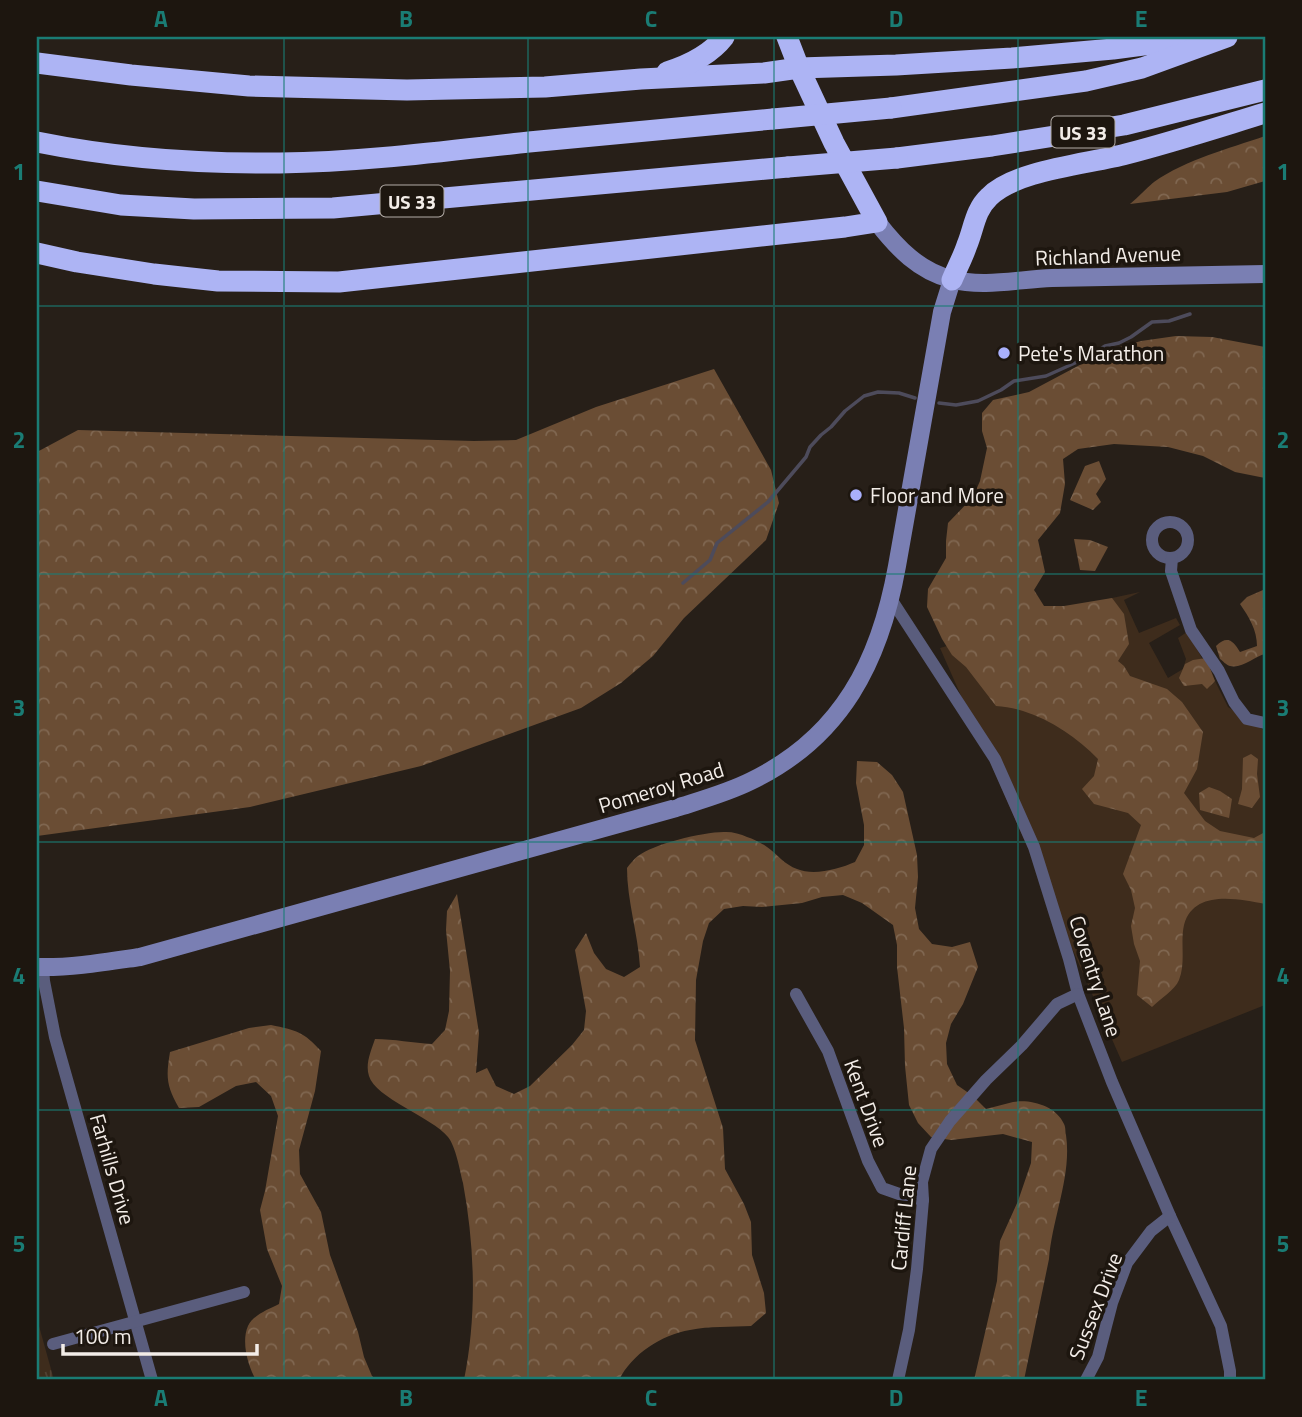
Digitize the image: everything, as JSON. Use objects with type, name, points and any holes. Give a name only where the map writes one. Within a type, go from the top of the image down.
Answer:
[{"type":"highway","points":[[641,79],[684,67],[705,55],[724,37]]},
{"type":"highway","points":[[37,253],[154,274],[218,281],[339,282],[877,222],[834,144],[787,37]]},
{"type":"highway","points":[[37,63],[249,86],[407,90],[545,87],[764,73],[799,68],[1012,58],[1113,49],[1187,37]]},
{"type":"highway","name":"US 33","points":[[37,142],[103,153],[233,163],[363,159],[891,108],[1086,81],[1142,68],[1227,37]]},
{"type":"highway","name":"US 33","points":[[37,191],[121,205],[170,208],[333,208],[897,158],[992,146],[1124,125],[1265,90]]},
{"type":"highway","points":[[952,280],[981,207],[993,193],[1009,183],[1028,176],[1126,154],[1265,113]]},
{"type":"street","points":[[877,222],[895,245],[914,262],[952,280]]},
{"type":"street","name":"Richland Avenue","points":[[952,280],[990,282],[1048,278],[1265,274]]},
{"type":"street","name":"Pomeroy Road","points":[[40,967],[140,957],[636,819],[737,787],[785,762],[805,747],[839,711],[862,677],[884,624],[891,598],[942,312],[952,280]]},
{"type":"street","points":[[1172,558],[1171,571],[1191,630],[1247,719],[1265,723]]},
{"type":"street","name":"Coventry Lane","points":[[891,598],[995,759],[1034,847],[1078,994],[1112,1082],[1221,1326],[1230,1380]]},
{"type":"street","name":"Farhills Drive","points":[[40,967],[55,1037],[152,1380]]},
{"type":"street","name":"Kent Drive","points":[[796,994],[828,1051],[867,1161],[882,1188],[923,1200]]},
{"type":"street","name":"Cardiff Lane","points":[[898,1380],[911,1318],[917,1269],[922,1182],[931,1149],[950,1121],[985,1080],[1022,1045],[1057,1004],[1078,994]]},
{"type":"street","name":"Sussex Drive","points":[[1086,1380],[1098,1357],[1112,1303],[1127,1263],[1151,1231],[1170,1216]]},
{"type":"street","points":[[53,1344],[244,1292]]},
{"type":"green space","points":[[1265,136],[1265,181],[1227,192],[1130,204],[1154,182],[1180,167]]},
{"type":"green space","points":[[1176,336],[1212,337],[1265,347],[1265,478],[1235,472],[1203,456],[1168,447],[1114,444],[1078,449],[1063,459],[1065,484],[1060,513],[1038,540],[1045,572],[1034,590],[1044,606],[1064,606],[1112,598],[1124,614],[1129,644],[1118,661],[1130,676],[1167,689],[1182,702],[1203,732],[1197,769],[1184,793],[1205,821],[1220,831],[1254,838],[1265,832],[1265,904],[1218,899],[1197,906],[1184,925],[1179,980],[1171,991],[1152,1007],[1137,995],[1140,961],[1131,926],[1135,908],[1131,890],[1123,874],[1141,825],[1128,813],[1094,804],[1082,789],[1094,776],[1098,759],[1082,744],[1064,730],[1033,715],[996,706],[966,667],[952,655],[927,607],[928,589],[946,558],[948,523],[973,497],[980,481],[987,448],[982,431],[982,413],[993,400],[1029,392],[1106,351],[1141,341]]},
{"type":"green space","points":[[714,369],[771,470],[779,503],[766,540],[684,618],[653,656],[621,683],[581,708],[421,766],[250,807],[37,836],[37,452],[78,430],[516,440],[596,407]]},
{"type":"green space","points":[[1099,461],[1106,479],[1096,494],[1101,502],[1093,510],[1070,500],[1085,466]]},
{"type":"green space","points":[[1074,539],[1090,540],[1108,547],[1095,571],[1080,570]]},
{"type":"green space","points":[[1263,590],[1265,654],[1239,666],[1229,665],[1220,659],[1216,646],[1230,640],[1240,652],[1257,646],[1254,629],[1240,604],[1247,597]]},
{"type":"green space","points":[[1140,592],[1124,600],[1139,633],[1176,618],[1180,625],[1149,643],[1168,678],[1183,669],[1186,659],[1178,638],[1187,632],[1228,707],[1265,731],[1265,1005],[1122,1062],[940,648]]},
{"type":"green space","points":[[1206,658],[1215,681],[1207,689],[1202,684],[1184,686],[1179,678],[1185,664]]},
{"type":"green space","points":[[1251,754],[1258,759],[1260,797],[1252,808],[1238,804],[1242,789],[1243,758]]},
{"type":"green space","points":[[857,761],[877,762],[892,775],[903,792],[917,855],[915,908],[919,929],[932,944],[952,947],[970,942],[978,967],[963,1004],[951,1024],[946,1043],[947,1064],[957,1085],[986,1109],[1013,1102],[1035,1103],[1049,1108],[1065,1125],[1067,1150],[1064,1181],[1024,1380],[974,1380],[997,1281],[1000,1241],[1031,1163],[1032,1142],[1003,1134],[951,1140],[931,1137],[918,1123],[909,1105],[897,945],[893,925],[862,903],[843,895],[802,903],[724,909],[709,923],[703,941],[696,980],[695,1040],[723,1128],[725,1169],[751,1222],[752,1255],[764,1293],[766,1313],[751,1326],[712,1327],[668,1336],[640,1354],[619,1380],[464,1380],[471,1331],[473,1282],[467,1208],[455,1153],[451,1141],[440,1130],[392,1100],[373,1084],[368,1067],[375,1039],[432,1044],[445,1030],[449,1011],[450,971],[447,911],[457,894],[479,1033],[476,1073],[487,1068],[496,1086],[514,1094],[530,1086],[584,1030],[586,1011],[575,950],[586,933],[594,953],[606,969],[624,977],[640,967],[627,880],[627,868],[635,859],[645,851],[680,839],[726,832],[757,841],[789,865],[804,871],[826,871],[855,862],[864,845],[864,825],[856,783]]},
{"type":"green space","points":[[1209,787],[1232,799],[1229,818],[1200,810],[1199,793]]},
{"type":"green space","points":[[271,1025],[299,1033],[321,1051],[315,1091],[299,1150],[300,1174],[321,1212],[330,1255],[358,1332],[364,1357],[376,1380],[256,1380],[250,1368],[245,1346],[248,1326],[257,1316],[279,1304],[282,1286],[267,1249],[260,1210],[278,1116],[271,1096],[256,1082],[236,1086],[199,1107],[179,1108],[169,1087],[168,1068],[170,1052],[249,1028]]},
{"type":"green space","points":[[37,1319],[54,1380],[37,1380]]},
{"type":"waterway","points":[[939,403],[956,405],[978,401],[1014,381],[1046,376],[1086,358],[1105,346],[1131,337],[1152,322],[1169,321],[1190,314]]},
{"type":"waterway","points":[[683,583],[710,560],[717,543],[768,502],[806,457],[810,447],[845,411],[864,396],[878,392],[899,393],[915,398]]},
{"type":"place","name":"Pete's Marathon","points":[[1004,353]]},
{"type":"place","name":"Floor and More","points":[[856,495]]}]
